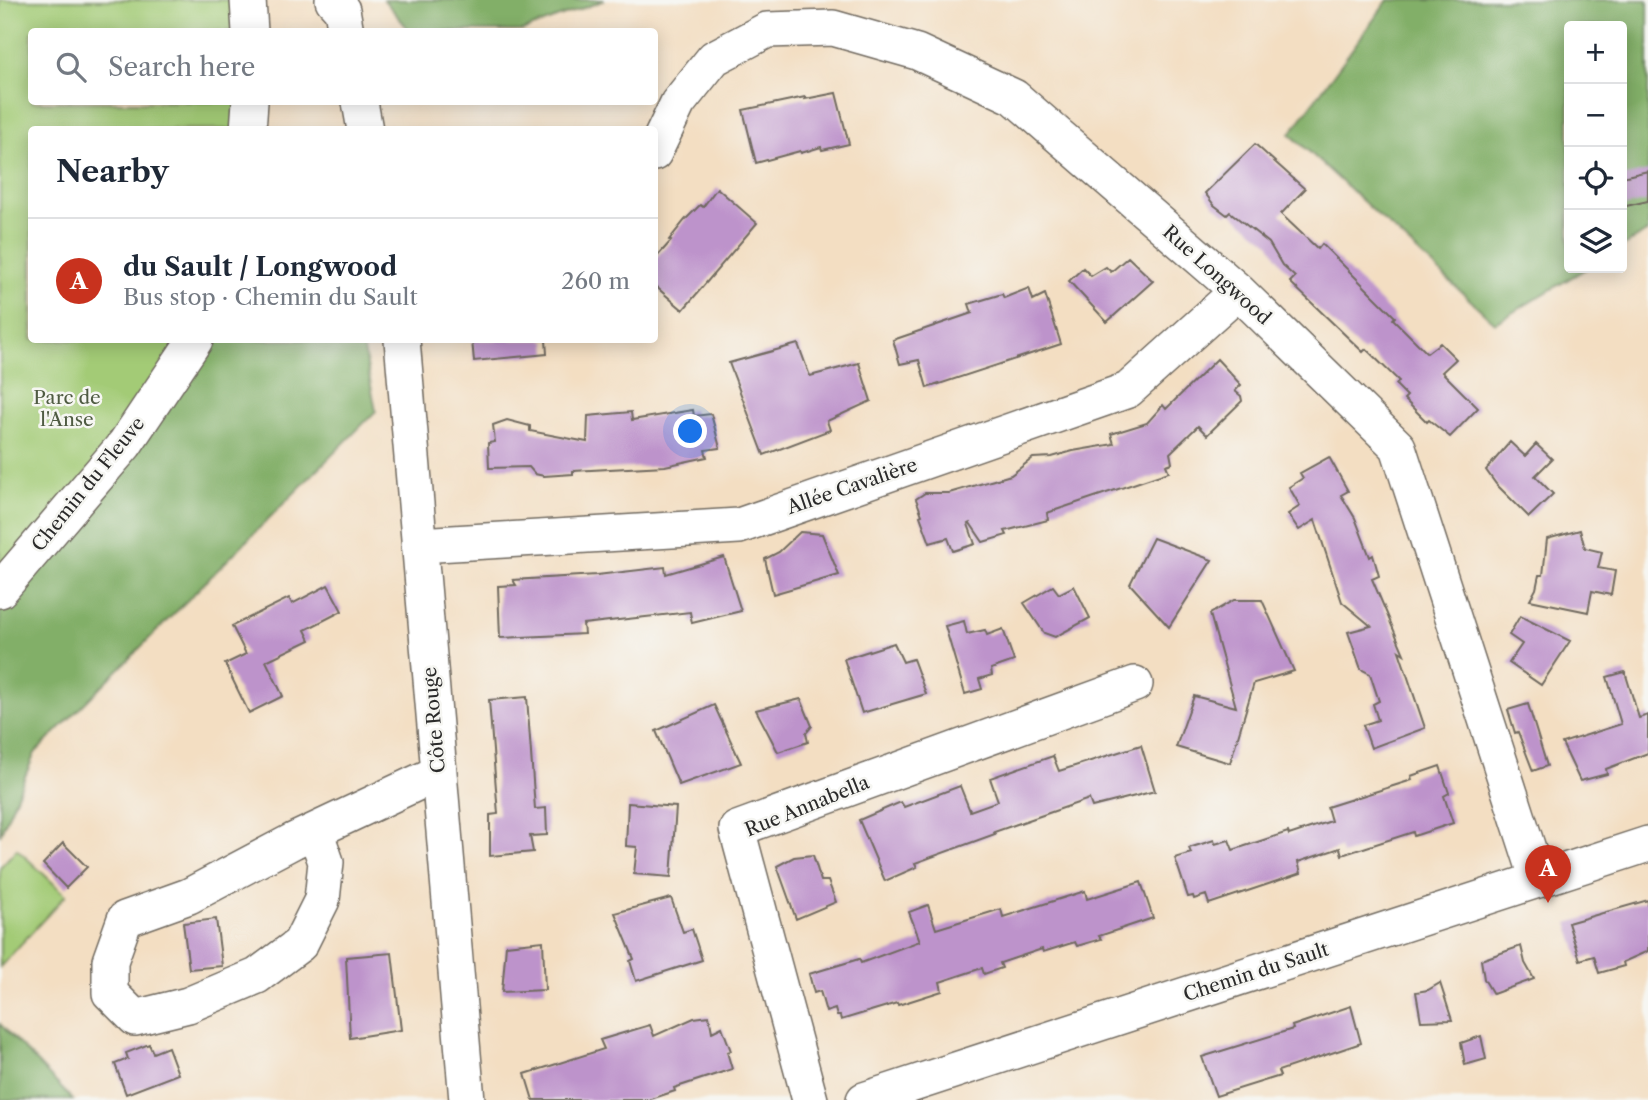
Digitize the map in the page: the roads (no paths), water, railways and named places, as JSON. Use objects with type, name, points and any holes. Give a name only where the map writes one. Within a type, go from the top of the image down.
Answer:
[{"type":"street","points":[[248,0],[250,28]]},
{"type":"street","points":[[333,0],[342,10],[345,28]]},
{"type":"street","name":"Rue Longwood","points":[[658,145],[678,103],[714,58],[767,30],[834,28],[917,52],[1014,97],[1238,291],[1398,447],[1538,880]]},
{"type":"street","points":[[248,126],[250,105]]},
{"type":"street","points":[[361,105],[364,126]]},
{"type":"street","name":"Allée Cavalière","points":[[419,545],[739,526],[1128,390],[1238,291]]},
{"type":"street","name":"Chemin du Fleuve","points":[[0,590],[125,444],[193,343]]},
{"type":"street","name":"Côte Rouge","points":[[402,343],[467,1100]]},
{"type":"street","name":"Rue Annabella","points":[[810,1100],[737,829],[1135,684]]},
{"type":"street","points":[[315,831],[326,862],[322,900],[300,944],[257,976],[188,1005],[135,1018],[110,993],[110,961],[125,919],[189,896],[315,831],[438,773]]},
{"type":"street","name":"Chemin du Sault","points":[[864,1100],[1648,844]]},
{"type":"place","name":"du Sault / Longwood","points":[[1548,903]]},
{"type":"park label","name":"Parc de l'Anse","points":[[67,408]]}]
